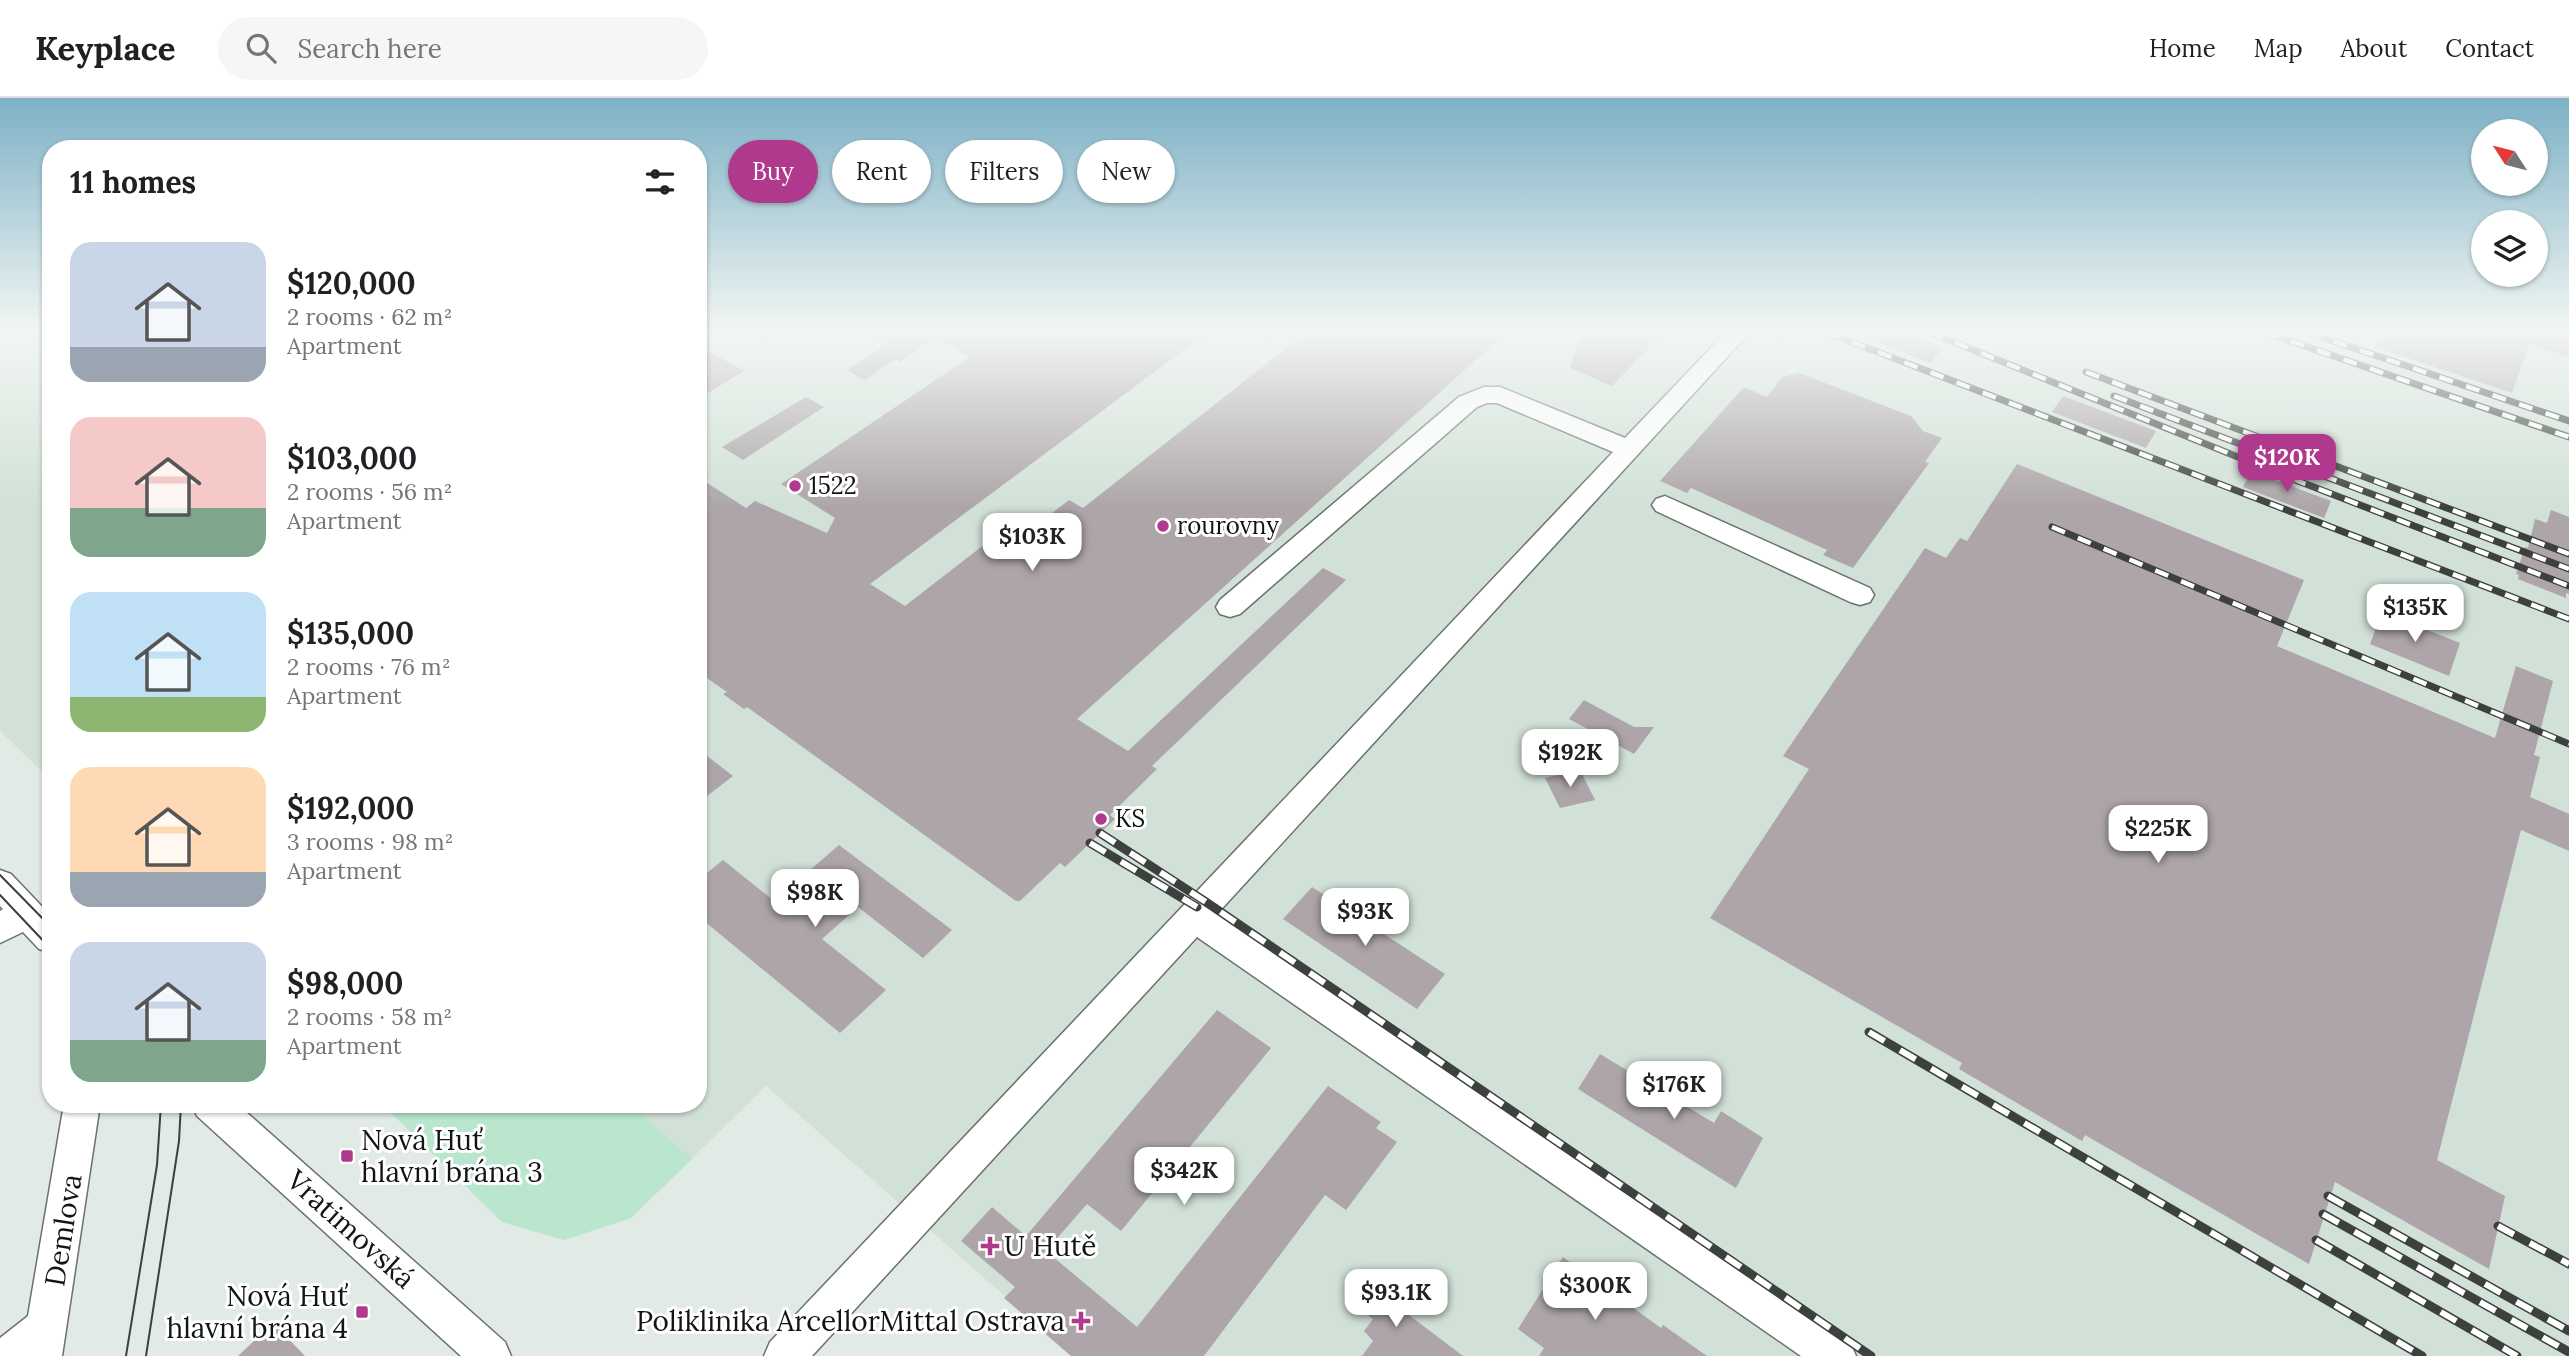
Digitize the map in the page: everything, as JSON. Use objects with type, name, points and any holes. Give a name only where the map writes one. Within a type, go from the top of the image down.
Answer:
[{"type":"street","points":[[784,1356],[1683,391]]},
{"type":"street","points":[[1230,607],[1468,402],[1500,395],[1628,449]]},
{"type":"street","points":[[1665,505],[1860,595]]},
{"type":"street","points":[[0,884],[13,920],[42,934]]},
{"type":"street","points":[[1193,916],[1836,1356]]},
{"type":"street","name":"Demlova","points":[[46,1341],[81,1113]]},
{"type":"street","name":"Vratimovská","points":[[219,1113],[491,1356]]},
{"type":"street","points":[[10,1356],[46,1341]]},
{"type":"shaded area","points":[[0,391],[42,391],[42,771],[0,731]]},
{"type":"shaded area","points":[[707,391],[2569,391],[2569,1356],[1073,1356],[766,1086],[631,1218],[564,1240],[502,1222],[391,1113],[707,1113]]},
{"type":"green space","points":[[391,1113],[639,1113],[692,1159],[631,1218],[564,1240],[502,1222]]},
{"type":"building","points":[[920,391],[1129,391],[870,584],[905,606],[985,544],[1000,553],[1069,500],[1083,508],[1232,391],[1442,391],[1077,719],[1128,751],[1323,568],[1346,580],[1152,766],[1157,769],[1110,815],[1115,819],[1065,867],[1060,863],[1020,901],[1016,901],[747,707],[744,709],[723,694],[727,692],[707,678],[707,483],[746,508],[755,501],[827,533],[835,518],[781,484]]},
{"type":"building","points":[[1741,391],[1753,391],[1767,397],[1772,391],[1845,391],[1911,416],[1923,431],[1942,438],[1925,462],[1929,463],[1853,568],[1823,555],[1827,550],[1691,488],[1687,493],[1660,481]]},
{"type":"building","points":[[2063,396],[2156,431],[2146,448],[2052,412]]},
{"type":"building","points":[[806,397],[824,407],[743,460],[722,447]]},
{"type":"building","points":[[2017,464],[2304,580],[2277,646],[2495,738],[2516,666],[2553,681],[2534,755],[2540,757],[2530,797],[2569,814],[2569,851],[2521,830],[2437,1160],[2505,1196],[2489,1269],[2335,1182],[2309,1264],[2085,1135],[2082,1141],[1959,1069],[1962,1063],[1710,918],[1809,769],[1783,756],[1925,548],[1946,558],[1960,538],[1967,541]]},
{"type":"building","points":[[2251,471],[2331,501],[2324,518],[2243,487]]},
{"type":"building","points":[[2551,510],[2569,517],[2569,594],[2566,593],[2566,598],[2518,579],[2519,575],[2516,574],[2525,547],[2528,548],[2535,519],[2547,523]]},
{"type":"building","points":[[2382,612],[2460,643],[2449,676],[2370,644]]},
{"type":"building","points":[[1584,700],[1634,727],[1654,727],[1634,754],[1569,719]]},
{"type":"building","points":[[707,756],[733,776],[707,796]]},
{"type":"building","points":[[1580,770],[1595,800],[1560,808],[1545,778]]},
{"type":"building","points":[[839,845],[952,930],[923,958],[858,907],[822,939],[886,990],[840,1033],[707,923],[707,873],[723,860],[774,901]]},
{"type":"building","points":[[1312,887],[1445,974],[1417,1009],[1283,919]]},
{"type":"building","points":[[1217,1010],[1271,1048],[1121,1231],[1087,1204],[1046,1251],[1137,1327],[1328,1086],[1381,1122],[1376,1128],[1397,1142],[1346,1210],[1325,1195],[1204,1356],[1071,1356],[1004,1298],[1015,1287],[961,1241],[992,1207],[1026,1236]]},
{"type":"building","points":[[1600,1054],[1714,1123],[1721,1111],[1763,1138],[1736,1188],[1578,1089]]},
{"type":"building","points":[[1563,1257],[1661,1328],[1663,1325],[1707,1356],[1539,1356],[1544,1348],[1518,1329]]},
{"type":"building","points":[[1363,1281],[1463,1356],[1362,1356],[1373,1341],[1364,1331],[1373,1319],[1349,1300]]},
{"type":"building","points":[[273,1323],[305,1356],[238,1356]]},
{"type":"tram line","points":[[0,875],[42,918]]},
{"type":"tram line","points":[[0,895],[42,939]]},
{"type":"tram line","points":[[126,1356],[157,1165],[160,1113]]},
{"type":"tram line","points":[[146,1356],[179,1141],[181,1113]]},
{"type":"railway","points":[[1978,391],[2569,619]]},
{"type":"railway","points":[[2074,391],[2569,586]]},
{"type":"railway","points":[[2136,391],[2569,554]]},
{"type":"railway","points":[[2435,391],[2569,437]]},
{"type":"railway","points":[[2480,391],[2569,421]]},
{"type":"railway","points":[[2114,396],[2569,569]]},
{"type":"railway","points":[[2052,527],[2569,744]]},
{"type":"railway","points":[[1100,833],[1206,902],[1871,1356]]},
{"type":"railway","points":[[1090,843],[1197,907]]},
{"type":"railway","points":[[1869,1032],[2422,1356]]},
{"type":"railway","points":[[2328,1196],[2569,1331]]},
{"type":"railway","points":[[2323,1214],[2569,1352]]},
{"type":"railway","points":[[2498,1226],[2569,1264]]},
{"type":"railway","points":[[2316,1240],[2517,1356]]},
{"type":"place","name":"1522","points":[[795,486]]},
{"type":"place","name":"rourovny","points":[[1163,526]]},
{"type":"place","name":"KS","points":[[1101,819]]},
{"type":"place","name":"Nová Huť hlavní brána 3","points":[[347,1156]]},
{"type":"place","name":"U Hutě","points":[[990,1246]]},
{"type":"place","name":"Nová Huť hlavní brána 4","points":[[362,1312]]},
{"type":"place","name":"Poliklinika ArcellorMittal Ostrava","points":[[1081,1321]]}]
